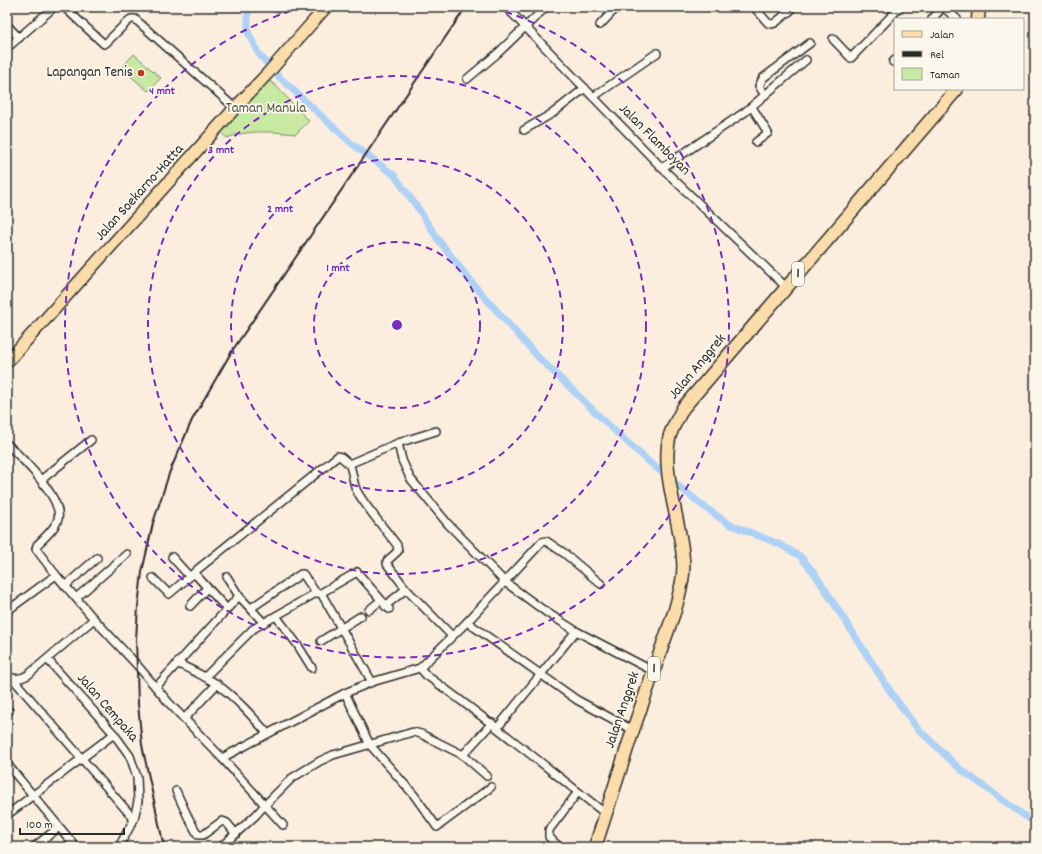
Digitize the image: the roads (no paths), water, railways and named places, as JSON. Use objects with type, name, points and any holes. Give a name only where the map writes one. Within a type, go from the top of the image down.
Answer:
[{"type":"highway","points":[[978,7],[978,18]]},
{"type":"highway","name":"Jalan Anggrek","points":[[595,847],[633,730],[675,610],[680,590],[683,568],[683,553],[669,472],[667,451],[670,435],[683,408],[955,90]]},
{"type":"main road","name":"Jalan Soekarno-Hatta","points":[[9,357],[137,219],[235,108],[278,63],[326,7]]},
{"type":"street","points":[[7,48],[54,7]]},
{"type":"street","points":[[64,7],[104,44],[127,22],[135,20],[235,108]]},
{"type":"street","name":"Jalan Flamboyan","points":[[506,7],[662,168],[786,287]]},
{"type":"street","points":[[467,79],[498,53],[546,7]]},
{"type":"street","points":[[600,25],[617,7]]},
{"type":"street","points":[[754,7],[768,23],[772,24],[791,10]]},
{"type":"street","points":[[833,39],[851,58],[900,7]]},
{"type":"street","points":[[933,18],[943,7],[956,18]]},
{"type":"street","points":[[7,25],[19,38]]},
{"type":"street","points":[[765,95],[759,86],[763,78],[810,43]]},
{"type":"street","points":[[593,97],[658,53]]},
{"type":"street","points":[[662,168],[752,106],[806,60]]},
{"type":"street","points":[[524,130],[553,113],[585,88]]},
{"type":"street","points":[[752,106],[768,132],[756,142]]},
{"type":"street","points":[[348,464],[398,443],[436,431]]},
{"type":"street","points":[[41,480],[91,440]]},
{"type":"street","points":[[398,443],[402,460],[410,478],[448,524],[505,582],[546,612],[576,631],[653,671]]},
{"type":"street","points":[[7,444],[36,472],[55,504],[58,517],[55,525],[37,545],[36,549],[65,586],[94,619],[184,719],[283,825]]},
{"type":"street","points":[[153,578],[169,594],[191,574],[338,456],[341,457],[352,470],[353,481],[357,492],[397,545],[398,551],[387,561],[387,564],[406,589],[452,636]]},
{"type":"street","points":[[222,758],[345,693],[372,682],[420,668],[467,622],[542,542],[546,541],[568,556],[601,584]]},
{"type":"street","points":[[76,598],[127,554]]},
{"type":"street","points":[[172,557],[207,588],[227,609]]},
{"type":"street","points":[[65,586],[97,558]]},
{"type":"street","points":[[205,677],[253,629],[263,622],[356,572],[385,605]]},
{"type":"street","points":[[251,608],[301,574],[306,577],[342,629],[372,682]]},
{"type":"street","points":[[7,611],[56,575]]},
{"type":"street","points":[[227,578],[239,596],[263,622]]},
{"type":"street","points":[[190,606],[207,588]]},
{"type":"street","points":[[369,610],[385,605],[406,589]]},
{"type":"street","points":[[156,687],[239,596]]},
{"type":"street","points":[[276,616],[297,644],[312,668]]},
{"type":"street","points":[[321,642],[361,616]]},
{"type":"street","points":[[10,677],[20,679],[28,675],[48,660],[94,619]]},
{"type":"street","points":[[467,622],[578,700],[633,730]]},
{"type":"street","points":[[463,755],[495,725],[576,631]]},
{"type":"street","name":"Jalan Cempaka","points":[[48,660],[114,734],[130,756],[135,772],[138,796],[134,819],[119,847]]},
{"type":"street","points":[[177,663],[218,684],[236,699],[267,733]]},
{"type":"street","points":[[420,668],[495,725],[606,814]]},
{"type":"street","points":[[10,677],[134,819]]},
{"type":"street","points":[[184,719],[218,684]]},
{"type":"street","points":[[345,693],[370,745],[414,795],[437,827],[491,787]]},
{"type":"street","points":[[221,847],[292,778],[309,767],[334,755],[407,734],[417,732],[463,755],[487,776]]},
{"type":"street","points":[[7,815],[114,734]]},
{"type":"street","points":[[7,764],[58,828],[76,847]]},
{"type":"street","points":[[176,791],[198,836],[203,835],[222,821],[227,823],[236,834]]},
{"type":"street","points":[[559,847],[549,837],[549,830],[578,792]]},
{"type":"street","points":[[34,847],[58,828]]},
{"type":"waterway","points":[[248,7],[248,32],[258,53],[277,75],[351,143],[394,175],[437,238],[472,283],[537,356],[648,461],[703,506],[729,524],[779,544],[800,556],[815,574],[892,694],[917,728],[959,768],[1035,823]]},
{"type":"railway","points":[[164,847],[142,745],[138,704],[136,639],[142,572],[153,523],[170,471],[192,420],[232,351],[466,7]]},
{"type":"place","name":"Lapangan Tenis","points":[[141,73]]},
{"type":"park label","name":"Taman Manula","points":[[266,109]]}]
